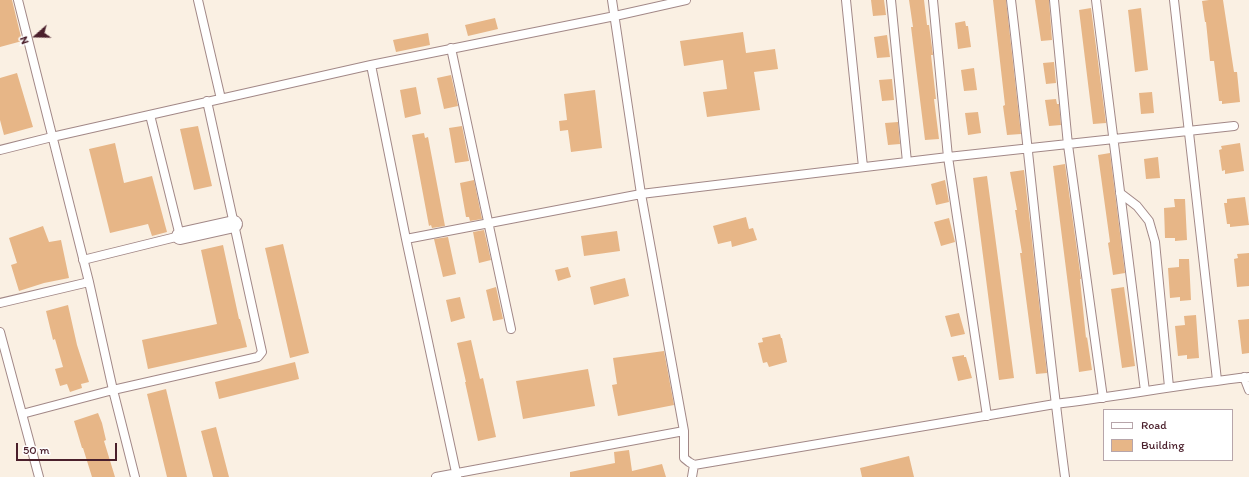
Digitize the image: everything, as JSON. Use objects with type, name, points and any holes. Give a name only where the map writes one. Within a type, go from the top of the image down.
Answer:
[{"type":"street","points":[[180,236],[234,224]]},
{"type":"lane","points":[[18,0],[135,477]]},
{"type":"lane","points":[[198,0],[221,98]]},
{"type":"lane","points":[[612,0],[641,194],[684,431],[684,458],[689,462],[694,465],[1055,404],[1217,380],[1247,377],[1249,390]]},
{"type":"lane","points":[[0,150],[221,98],[371,65],[686,0]]},
{"type":"lane","points":[[846,0],[862,167]]},
{"type":"lane","points":[[891,0],[907,162]]},
{"type":"lane","points":[[932,0],[948,157],[987,416]]},
{"type":"lane","points":[[1011,0],[1055,404],[1065,477]]},
{"type":"lane","points":[[1054,0],[1068,144],[1103,398]]},
{"type":"lane","points":[[1096,0],[1145,391]]},
{"type":"lane","points":[[1174,0],[1217,380]]},
{"type":"lane","points":[[451,48],[487,223],[511,329]]},
{"type":"lane","points":[[371,65],[406,239],[457,475]]},
{"type":"lane","points":[[22,414],[113,390],[258,357],[262,352],[207,102]]},
{"type":"lane","points":[[83,260],[180,236],[150,115]]},
{"type":"lane","points":[[406,239],[641,194],[948,157],[1234,126]]},
{"type":"lane","points":[[1120,194],[1137,206],[1149,221],[1155,242],[1169,387]]},
{"type":"lane","points":[[0,303],[88,282]]},
{"type":"lane","points":[[0,332],[38,477]]},
{"type":"lane","points":[[436,477],[457,475],[684,431]]},
{"type":"lane","points":[[692,477],[694,465]]},
{"type":"building","points":[[0,0],[12,0],[22,41],[0,47]]},
{"type":"building","points":[[871,0],[884,0],[886,15],[873,16]]},
{"type":"building","points":[[909,0],[924,0],[933,55],[931,55],[936,99],[934,99],[939,139],[925,140]]},
{"type":"building","points":[[993,0],[1006,0],[1021,134],[1007,135]]},
{"type":"building","points":[[1035,0],[1049,0],[1052,40],[1041,41]]},
{"type":"building","points":[[1223,0],[1234,72],[1237,72],[1240,102],[1222,104],[1222,101],[1219,101],[1214,61],[1210,61],[1202,1]]},
{"type":"building","points":[[1091,8],[1106,123],[1093,124],[1079,10]]},
{"type":"building","points":[[1141,8],[1148,70],[1135,72],[1128,10]]},
{"type":"building","points":[[495,18],[498,29],[468,36],[465,25]]},
{"type":"building","points":[[965,21],[966,26],[968,26],[971,47],[958,49],[955,23]]},
{"type":"building","points":[[743,32],[746,53],[775,49],[778,69],[754,72],[760,110],[707,117],[703,92],[727,89],[723,60],[684,66],[680,41]]},
{"type":"building","points":[[428,33],[430,45],[396,52],[393,40]]},
{"type":"building","points":[[887,35],[890,57],[877,58],[874,37]]},
{"type":"building","points":[[1054,62],[1056,83],[1046,84],[1043,63]]},
{"type":"building","points":[[974,68],[977,90],[964,91],[961,70]]},
{"type":"building","points":[[17,73],[33,127],[4,135],[0,120],[0,78]]},
{"type":"building","points":[[451,75],[458,106],[444,109],[437,78]]},
{"type":"building","points":[[892,79],[894,100],[882,101],[879,80]]},
{"type":"building","points":[[416,87],[421,114],[405,118],[400,90]]},
{"type":"building","points":[[595,90],[602,148],[571,152],[568,130],[560,131],[559,121],[567,120],[564,94]]},
{"type":"building","points":[[1152,92],[1154,113],[1141,114],[1139,93]]},
{"type":"building","points":[[1056,99],[1057,104],[1059,104],[1061,125],[1049,126],[1045,100]]},
{"type":"building","points":[[978,112],[981,133],[968,135],[965,113]]},
{"type":"building","points":[[898,122],[900,144],[888,145],[885,123]]},
{"type":"building","points":[[198,126],[212,186],[194,190],[180,129]]},
{"type":"building","points":[[462,126],[469,161],[455,163],[449,128]]},
{"type":"building","points":[[424,133],[425,138],[428,137],[445,226],[432,228],[431,225],[429,226],[412,135]]},
{"type":"building","points":[[115,143],[124,183],[152,176],[167,232],[152,236],[148,224],[110,233],[89,149]]},
{"type":"building","points":[[1240,143],[1244,171],[1225,174],[1225,170],[1222,171],[1219,150],[1222,149],[1221,146]]},
{"type":"building","points":[[1110,153],[1125,273],[1113,275],[1098,155]]},
{"type":"building","points":[[1158,157],[1160,178],[1146,179],[1144,159]]},
{"type":"building","points":[[1065,164],[1081,279],[1086,338],[1087,337],[1092,370],[1079,372],[1053,166]]},
{"type":"building","points":[[1024,170],[1047,373],[1036,374],[1020,253],[1022,253],[1015,210],[1017,210],[1010,172]]},
{"type":"building","points":[[987,176],[1014,378],[999,380],[973,178]]},
{"type":"building","points":[[474,180],[482,219],[470,221],[469,217],[466,217],[460,183]]},
{"type":"building","points":[[945,180],[949,202],[936,205],[931,184]]},
{"type":"building","points":[[1245,197],[1249,225],[1230,227],[1230,224],[1227,224],[1224,203],[1227,203],[1227,199]]},
{"type":"building","points":[[1174,199],[1185,199],[1187,240],[1175,241],[1175,238],[1165,238],[1164,208],[1175,207]]},
{"type":"building","points":[[746,217],[749,229],[753,228],[757,240],[732,247],[731,241],[718,244],[713,226]]},
{"type":"building","points":[[949,218],[955,242],[941,246],[934,222]]},
{"type":"building","points":[[43,226],[49,242],[61,240],[69,278],[44,283],[19,291],[11,265],[17,263],[9,238]]},
{"type":"building","points":[[484,230],[491,260],[479,263],[473,232]]},
{"type":"building","points":[[617,231],[620,251],[584,256],[581,236]]},
{"type":"building","points":[[448,237],[456,274],[443,277],[434,239]]},
{"type":"building","points":[[283,244],[309,353],[290,358],[265,248]]},
{"type":"building","points":[[223,245],[239,319],[247,347],[148,369],[142,340],[217,324],[201,250]]},
{"type":"building","points":[[1249,253],[1249,286],[1237,287],[1234,259],[1238,258],[1237,254]]},
{"type":"building","points":[[1179,259],[1189,259],[1191,300],[1180,301],[1180,297],[1170,298],[1168,268],[1179,267]]},
{"type":"building","points":[[568,267],[571,277],[558,281],[555,270]]},
{"type":"building","points":[[625,278],[629,296],[594,305],[590,287]]},
{"type":"building","points":[[496,287],[503,319],[493,321],[486,290]]},
{"type":"building","points":[[1124,287],[1135,366],[1122,368],[1111,289]]},
{"type":"building","points":[[460,297],[465,318],[451,322],[446,300]]},
{"type":"building","points":[[68,305],[77,345],[89,382],[81,384],[82,388],[70,392],[67,384],[60,386],[55,369],[63,367],[55,339],[53,340],[46,311]]},
{"type":"building","points":[[959,313],[965,334],[951,337],[945,316]]},
{"type":"building","points":[[1196,315],[1199,358],[1187,359],[1187,355],[1178,356],[1175,326],[1185,325],[1184,316]]},
{"type":"building","points":[[1249,319],[1249,353],[1242,354],[1238,320]]},
{"type":"building","points":[[780,334],[787,362],[769,367],[767,362],[763,363],[758,343],[763,342],[762,338]]},
{"type":"building","points":[[471,340],[480,379],[483,378],[496,437],[478,441],[457,343]]},
{"type":"building","points":[[664,351],[674,405],[618,416],[612,385],[617,384],[613,358]]},
{"type":"building","points":[[964,355],[964,357],[966,357],[972,378],[958,381],[952,357]]},
{"type":"building","points":[[295,362],[299,379],[219,399],[215,382]]},
{"type":"building","points":[[588,369],[595,406],[523,419],[516,381]]},
{"type":"building","points":[[166,389],[187,477],[167,477],[147,394]]},
{"type":"building","points":[[98,413],[106,440],[104,441],[115,477],[92,477],[74,421]]},
{"type":"building","points":[[216,427],[229,477],[213,477],[201,431]]},
{"type":"building","points":[[629,450],[632,471],[662,464],[666,477],[570,477],[570,472],[615,463],[614,452]]},
{"type":"building","points":[[909,456],[914,477],[862,477],[860,468]]}]
